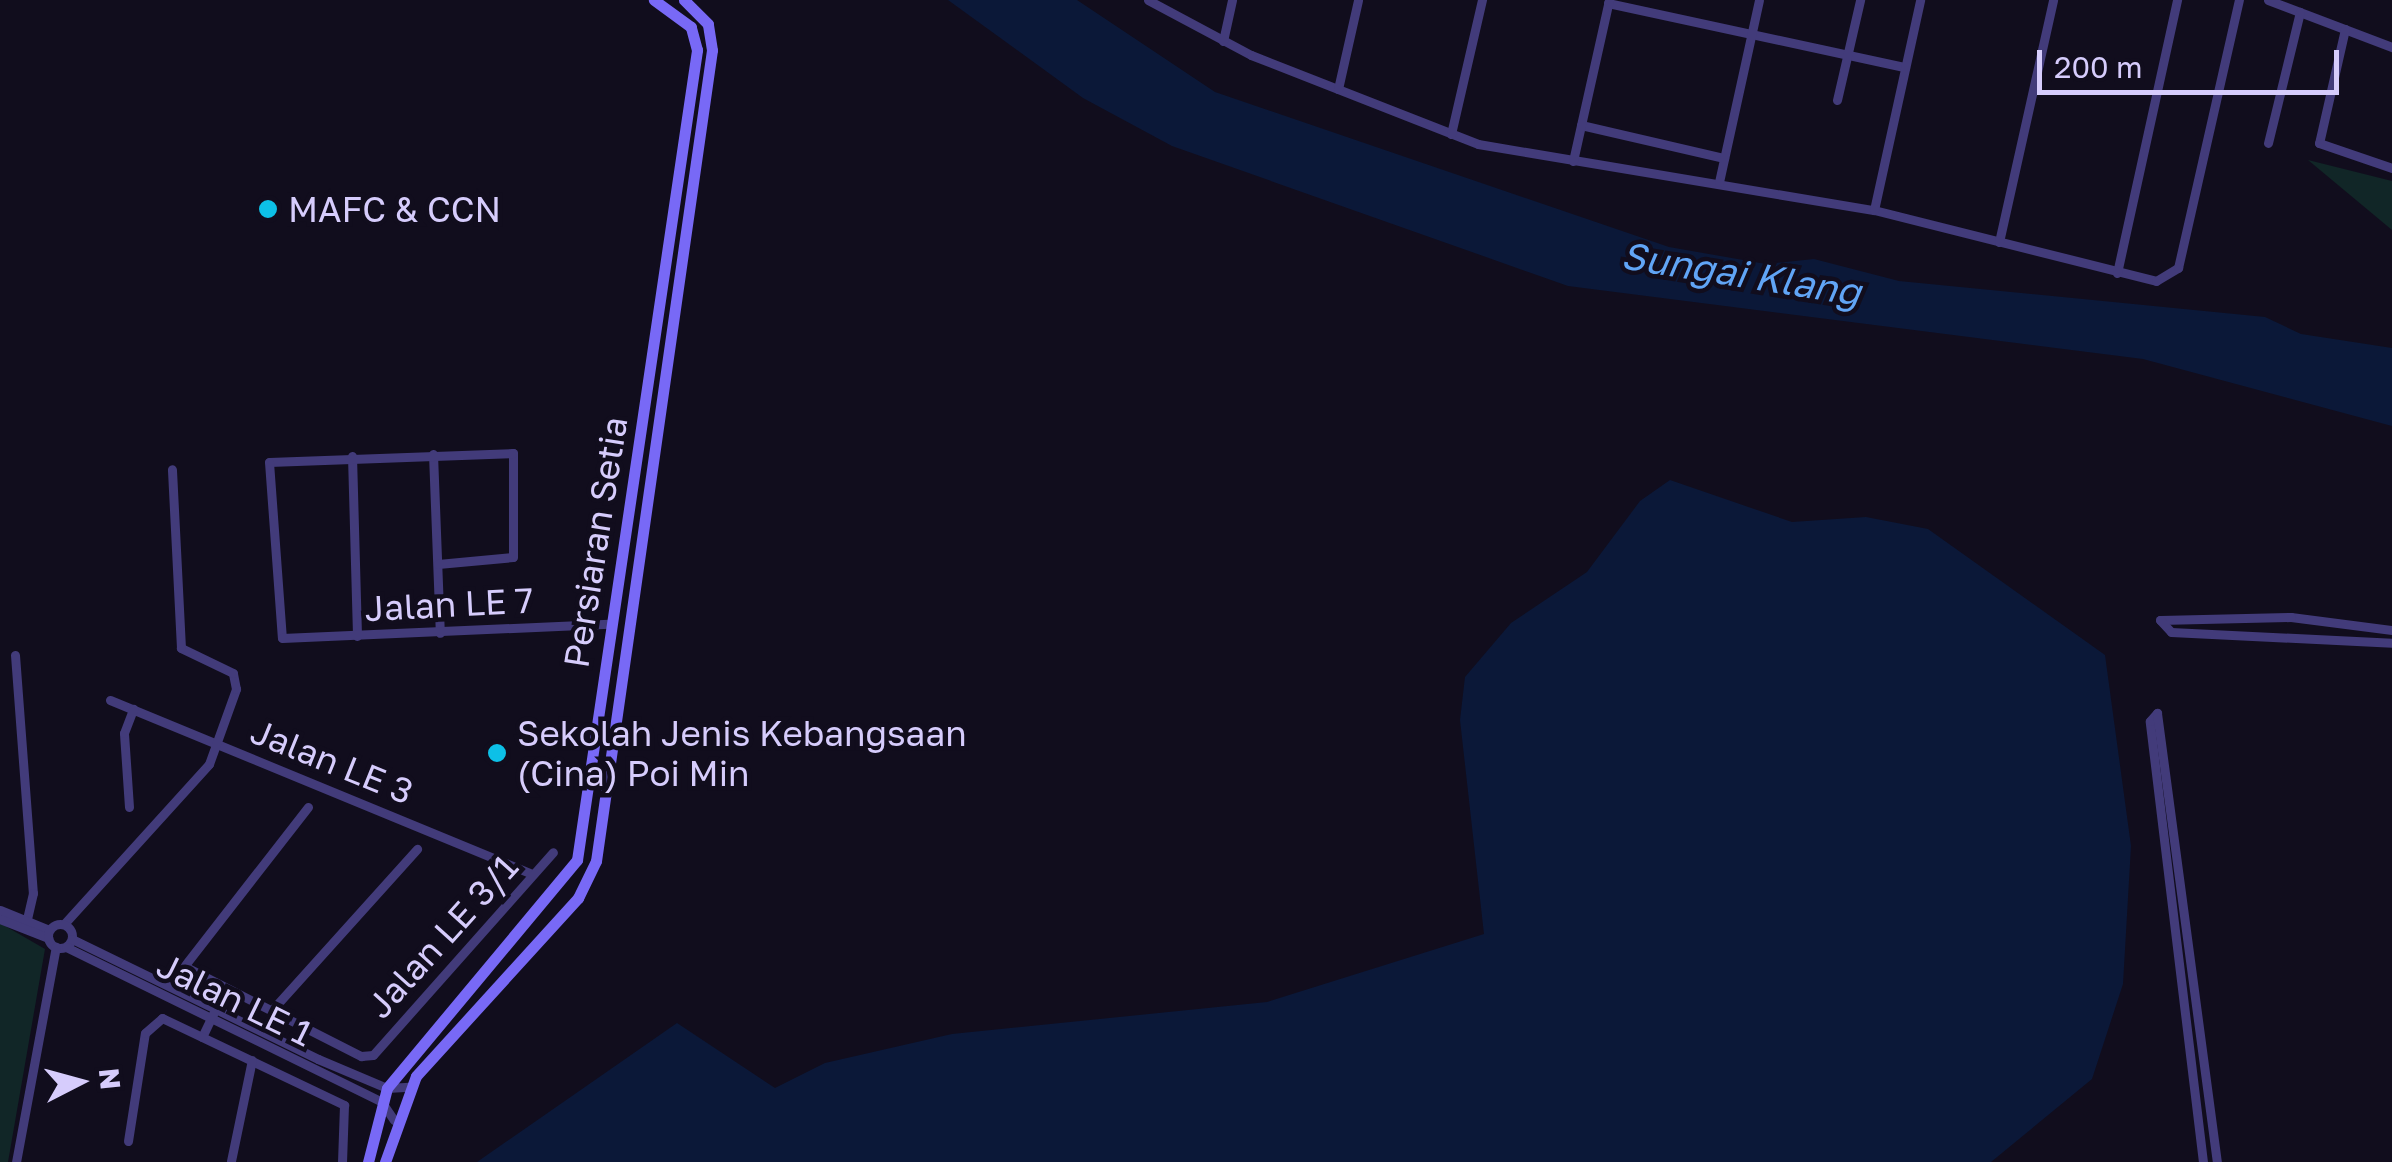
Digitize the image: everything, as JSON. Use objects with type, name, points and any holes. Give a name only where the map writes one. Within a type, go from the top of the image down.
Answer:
[{"type":"street","points":[[654,0],[694,34],[710,30],[684,0]]},
{"type":"street","points":[[1148,0],[1223,40],[1451,134],[1573,161],[1874,210],[2156,280],[2178,268],[2239,0]]},
{"type":"street","points":[[1223,40],[1232,0]]},
{"type":"street","points":[[1338,89],[1358,0]]},
{"type":"street","points":[[1451,134],[1482,0]]},
{"type":"street","points":[[1719,182],[1760,0]]},
{"type":"street","points":[[1837,100],[1860,0]]},
{"type":"street","points":[[1874,210],[1920,0]]},
{"type":"street","points":[[1999,242],[2052,0]]},
{"type":"street","points":[[2117,273],[2178,0]]},
{"type":"street","points":[[2268,0],[2392,47]]},
{"type":"street","points":[[1573,161],[1608,1],[1905,67]]},
{"type":"street","points":[[2268,142],[2300,12]]},
{"type":"street","points":[[2344,29],[2319,143],[2392,168]]},
{"type":"street","name":"Persiaran Setia","points":[[385,1162],[394,1120],[410,1087],[592,874],[633,626],[710,30]]},
{"type":"street","name":"Persiaran Setia","points":[[368,1162],[387,1088],[577,860],[694,34]]},
{"type":"street","points":[[1581,125],[1724,158]]},
{"type":"street","points":[[433,454],[440,634]]},
{"type":"street","points":[[357,636],[352,456],[515,455],[513,557],[438,564]]},
{"type":"street","name":"Jalan LE 7","points":[[352,456],[270,462],[276,631],[292,640],[609,624]]},
{"type":"street","points":[[49,934],[64,924],[217,743],[238,680],[181,648],[172,469]]},
{"type":"street","points":[[2392,630],[2291,617],[2160,620],[2171,632],[2392,643]]},
{"type":"street","points":[[609,624],[633,626]]},
{"type":"street","points":[[15,655],[26,924]]},
{"type":"street","name":"Jalan LE 3","points":[[110,700],[533,874]]},
{"type":"street","points":[[129,807],[124,734],[133,709]]},
{"type":"street","points":[[2203,1162],[2150,722],[2157,713],[2217,1162]]},
{"type":"street","points":[[308,807],[184,955],[187,971],[272,1010],[417,849]]},
{"type":"street","name":"Jalan LE 3/1","points":[[272,1010],[372,1056],[552,852]]},
{"type":"street","points":[[0,910],[64,944]]},
{"type":"street","points":[[0,919],[26,924]]},
{"type":"street","points":[[16,1162],[64,944],[64,924]]},
{"type":"street","name":"Jalan LE 1","points":[[64,944],[213,1014],[387,1088]]},
{"type":"street","points":[[202,1037],[224,989]]},
{"type":"street","name":"Jalan LE 1","points":[[213,1014],[381,1101]]},
{"type":"street","points":[[128,1141],[146,1033],[162,1018],[344,1104],[342,1162]]},
{"type":"street","points":[[232,1162],[252,1060]]},
{"type":"street","points":[[387,1088],[410,1087]]},
{"type":"street","points":[[381,1101],[394,1120]]},
{"type":"green space","points":[[2308,160],[2392,181],[2392,230]]},
{"type":"green space","points":[[0,923],[45,949],[8,1162],[0,1162]]},
{"type":"water","name":"Sungai Klang","points":[[948,0],[1077,0],[1215,92],[1669,247],[1766,264],[1814,259],[1899,281],[2265,317],[2301,334],[2392,348],[2392,426],[2143,359],[1568,286],[1172,146],[1083,98]]},
{"type":"water","points":[[1670,480],[1792,522],[1866,517],[1928,529],[2105,655],[2131,846],[2123,984],[2092,1079],[1991,1162],[477,1162],[677,1023],[775,1088],[825,1063],[952,1034],[1267,1002],[1484,934],[1460,720],[1465,677],[1511,623],[1587,572],[1640,501]]},
{"type":"place","name":"MAFC & CCN","points":[[268,209]]},
{"type":"place","name":"Sekolah Jenis Kebangsaan (Cina) Poi Min","points":[[497,753]]}]
